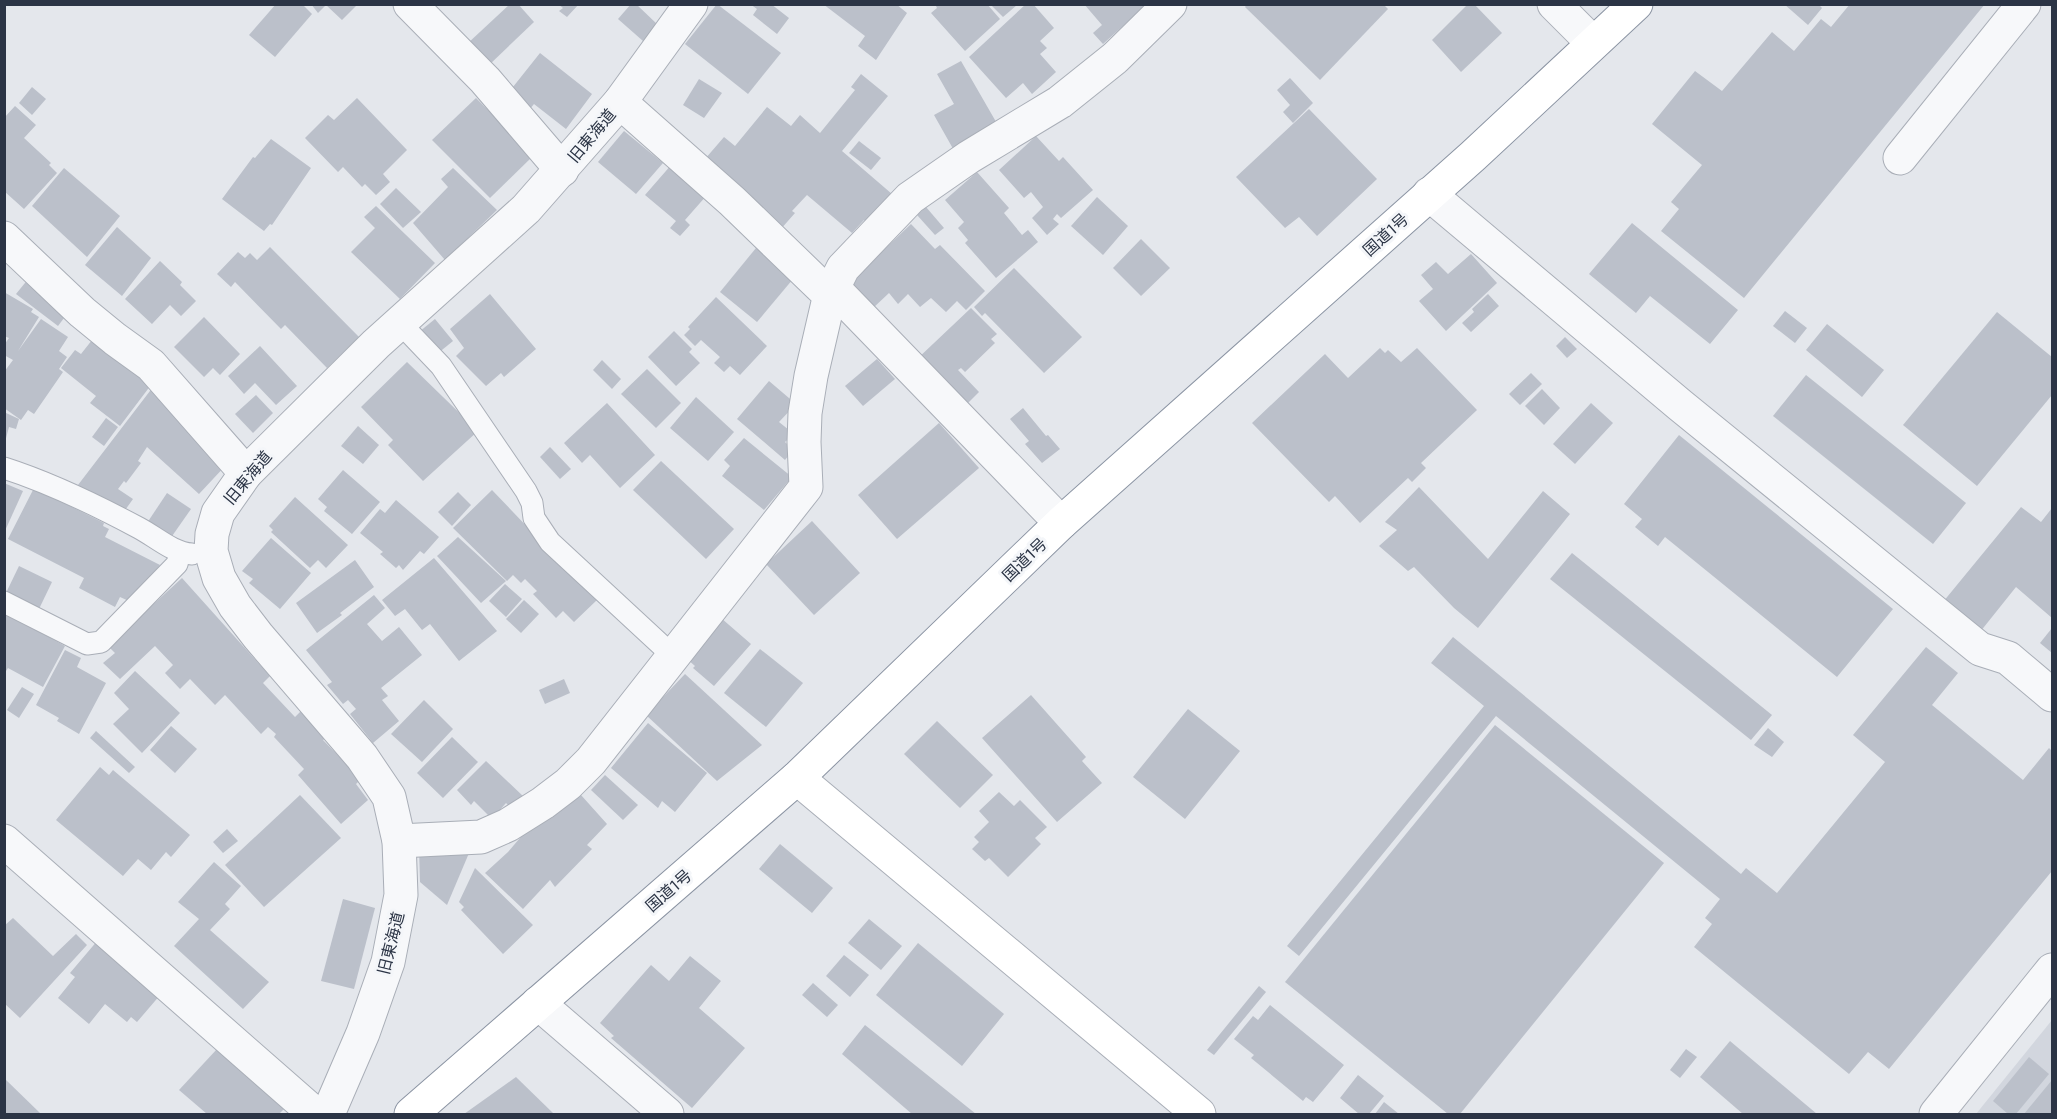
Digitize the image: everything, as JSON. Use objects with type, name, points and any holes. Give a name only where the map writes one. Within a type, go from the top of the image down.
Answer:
[{"type":"main road","name":"国道1号","points":[[411,1114],[796,778],[1061,523],[1429,194],[1636,4]]},
{"type":"main road","points":[[796,778],[1199,1114]]},
{"type":"street","points":[[410,4],[485,80],[561,170]]},
{"type":"street","name":"旧東海道","points":[[328,1114],[363,1033],[388,962],[401,895],[399,841],[389,797],[362,758],[258,636],[235,606],[219,578],[196,552],[212,534],[218,513],[246,473],[400,323],[526,209],[620,102],[691,4]]},
{"type":"street","points":[[399,841],[482,837],[508,825],[543,803],[568,784],[591,760],[806,486],[805,413],[811,376],[830,294],[843,268],[910,198],[969,158],[1060,102],[1115,58],[1170,4]]},
{"type":"street","points":[[1554,4],[1593,43]]},
{"type":"street","points":[[1900,158],[2024,4]]},
{"type":"street","points":[[620,102],[732,201],[830,294],[841,296],[1061,523]]},
{"type":"street","points":[[1429,194],[1680,405],[1980,649],[2008,658],[2052,695]]},
{"type":"street","points":[[4,238],[82,312],[151,365],[246,473]]},
{"type":"street","points":[[4,841],[315,1114]]},
{"type":"street","points":[[1936,1114],[2052,970]]},
{"type":"street","points":[[538,1003],[667,1114]]},
{"type":"lane","points":[[400,323],[447,376],[526,491],[532,503],[534,518],[550,542],[672,655]]},
{"type":"lane","points":[[4,468],[51,485],[140,529],[196,552]]},
{"type":"lane","points":[[4,602],[87,644],[101,642],[177,564],[196,552]]},
{"type":"shaded area","points":[[2052,1020],[2052,1114],[1976,1114]]},
{"type":"building","points":[[276,4],[302,4],[312,14],[275,57],[249,35]]},
{"type":"building","points":[[311,4],[358,4],[342,20],[326,5],[318,13]]},
{"type":"building","points":[[510,4],[518,4],[534,22],[488,66],[467,44]]},
{"type":"building","points":[[558,4],[579,4],[567,17],[559,11],[563,8]]},
{"type":"building","points":[[631,4],[636,4],[658,25],[643,41],[618,19]]},
{"type":"building","points":[[717,4],[781,53],[748,94],[685,44]]},
{"type":"building","points":[[750,4],[771,4],[789,18],[777,34],[753,15],[757,9]]},
{"type":"building","points":[[823,4],[896,4],[907,13],[876,60],[858,46],[865,36]]},
{"type":"building","points":[[935,4],[987,4],[1000,19],[965,51],[931,13],[937,8]]},
{"type":"building","points":[[1026,4],[1033,4],[1054,28],[1040,41],[1047,48],[1040,54],[1056,72],[1032,94],[1023,83],[1006,98],[969,57]]},
{"type":"building","points":[[1084,4],[1147,4],[1103,44],[1093,33],[1102,25]]},
{"type":"building","points":[[1247,4],[1383,4],[1388,9],[1320,80],[1245,7]]},
{"type":"building","points":[[1468,4],[1474,4],[1502,33],[1461,72],[1432,40]]},
{"type":"building","points":[[1784,4],[1818,4],[1822,8],[1808,25]]},
{"type":"building","points":[[1850,4],[1985,4],[1744,298],[1661,231],[1679,209],[1671,202],[1702,165],[1652,124],[1695,71],[1722,91],[1772,32],[1794,51],[1821,19],[1831,27]]},
{"type":"building","points":[[991,5],[1017,5],[1003,17]]},
{"type":"building","points":[[540,53],[592,94],[566,129],[534,104],[529,110],[509,92]]},
{"type":"building","points":[[961,61],[999,127],[956,154],[934,115],[954,104],[937,74]]},
{"type":"building","points":[[861,74],[888,96],[842,151],[892,194],[868,224],[864,220],[852,233],[807,195],[792,211],[795,213],[780,230],[705,159],[724,137],[735,146],[767,107],[791,126],[800,115],[820,133],[855,90],[851,87]]},
{"type":"building","points":[[1290,78],[1313,103],[1293,123],[1283,112],[1290,105],[1277,90]]},
{"type":"building","points":[[699,79],[722,93],[704,118],[683,105]]},
{"type":"building","points":[[32,87],[46,99],[32,115],[19,103]]},
{"type":"building","points":[[357,98],[407,150],[383,174],[390,182],[376,195],[365,184],[362,187],[343,167],[338,172],[305,138],[328,115],[334,120]]},
{"type":"building","points":[[476,98],[533,156],[490,198],[432,140]]},
{"type":"building","points":[[15,106],[36,125],[24,138],[51,163],[49,165],[57,173],[24,209],[4,191],[4,118]]},
{"type":"building","points":[[1309,109],[1377,179],[1317,236],[1299,217],[1285,228],[1236,177]]},
{"type":"building","points":[[624,131],[663,163],[636,194],[598,162]]},
{"type":"building","points":[[1036,136],[1059,161],[1063,157],[1093,190],[1061,218],[1057,214],[1053,219],[1059,224],[1047,235],[1032,218],[1043,207],[1031,192],[1024,198],[999,170]]},
{"type":"building","points":[[271,139],[311,168],[272,225],[270,224],[264,231],[222,199],[253,157],[255,158]]},
{"type":"building","points":[[859,141],[881,158],[871,170],[849,153]]},
{"type":"building","points":[[672,164],[707,195],[685,220],[690,225],[680,236],[670,228],[676,221],[645,195]]},
{"type":"building","points":[[64,168],[120,216],[87,257],[32,206]]},
{"type":"building","points":[[453,168],[497,210],[445,260],[413,223],[448,187],[441,179]]},
{"type":"building","points":[[977,172],[1009,208],[1004,213],[1022,235],[1028,230],[1038,242],[996,278],[965,243],[968,240],[958,228],[964,222],[945,200]]},
{"type":"building","points":[[396,188],[421,212],[403,228],[380,204]]},
{"type":"building","points":[[1097,197],[1128,226],[1103,255],[1071,226]]},
{"type":"building","points":[[376,206],[435,263],[400,299],[351,252],[375,228],[364,217]]},
{"type":"building","points":[[926,207],[944,228],[935,235],[917,215]]},
{"type":"building","points":[[1632,223],[1738,310],[1710,344],[1650,296],[1636,313],[1589,274]]},
{"type":"building","points":[[911,224],[935,249],[940,245],[985,291],[966,310],[957,301],[946,312],[931,298],[920,307],[908,294],[898,304],[889,293],[872,309],[847,285]]},
{"type":"building","points":[[117,227],[151,258],[122,296],[85,265]]},
{"type":"building","points":[[1141,239],[1170,268],[1141,296],[1113,268]]},
{"type":"building","points":[[270,247],[359,337],[327,368],[285,325],[281,329],[235,282],[231,287],[217,274],[238,252],[245,258],[250,253],[257,260]]},
{"type":"building","points":[[756,248],[793,279],[757,322],[720,292]]},
{"type":"building","points":[[1471,254],[1497,283],[1446,331],[1419,301],[1433,289],[1421,275],[1436,262],[1448,274]]},
{"type":"building","points":[[160,261],[182,282],[180,285],[196,301],[181,316],[170,305],[152,324],[125,299]]},
{"type":"building","points":[[1014,268],[1082,337],[1044,373],[985,313],[982,316],[974,307]]},
{"type":"building","points":[[29,278],[70,310],[58,326],[16,294]]},
{"type":"building","points":[[4,292],[33,309],[31,312],[39,317],[18,351],[41,319],[68,337],[59,351],[67,357],[59,369],[63,372],[34,414],[28,410],[21,420],[4,408],[4,372],[13,360],[4,355],[4,345],[9,338],[4,336]]},
{"type":"building","points":[[490,294],[536,349],[504,377],[501,373],[486,386],[456,356],[464,348],[450,329]]},
{"type":"building","points":[[1488,294],[1499,306],[1471,332],[1462,323],[1474,312],[1472,309]]},
{"type":"building","points":[[716,297],[767,346],[740,375],[730,366],[724,372],[714,363],[720,357],[701,340],[695,346],[684,335],[690,329],[688,327]]},
{"type":"building","points":[[971,308],[997,334],[991,339],[995,343],[965,372],[961,368],[958,370],[979,392],[963,408],[915,361]]},
{"type":"building","points":[[1785,311],[1807,328],[1795,343],[1773,326]]},
{"type":"building","points":[[1997,312],[2052,357],[2052,395],[1977,486],[1903,425]]},
{"type":"building","points":[[204,317],[240,354],[220,375],[213,368],[204,377],[174,347]]},
{"type":"building","points":[[435,319],[453,341],[437,354],[419,332]]},
{"type":"building","points":[[1827,324],[1884,370],[1862,397],[1806,350]]},
{"type":"building","points":[[674,331],[692,349],[689,352],[700,363],[676,386],[648,357]]},
{"type":"building","points":[[96,335],[154,381],[120,426],[90,403],[96,396],[61,368],[75,350],[81,354]]},
{"type":"building","points":[[1565,337],[1577,349],[1567,358],[1556,346]]},
{"type":"building","points":[[260,346],[297,386],[276,405],[255,383],[244,394],[228,376]]},
{"type":"building","points":[[1380,348],[1385,353],[1388,350],[1401,362],[1417,348],[1477,410],[1421,463],[1426,468],[1412,482],[1408,478],[1360,523],[1335,496],[1329,502],[1252,423],[1325,354],[1348,378]]},
{"type":"building","points":[[877,359],[895,379],[863,406],[845,386]]},
{"type":"building","points":[[602,360],[621,379],[612,389],[593,370]]},
{"type":"building","points":[[407,362],[478,431],[423,481],[388,445],[393,440],[361,407]]},
{"type":"building","points":[[647,369],[681,403],[656,428],[621,394]]},
{"type":"building","points":[[1531,373],[1542,384],[1520,405],[1509,394]]},
{"type":"building","points":[[1806,375],[1966,503],[1933,544],[1773,416]]},
{"type":"building","points":[[769,381],[796,404],[779,422],[794,434],[785,442],[793,450],[785,460],[737,419]]},
{"type":"building","points":[[153,387],[227,464],[199,494],[147,447],[138,461],[141,463],[126,483],[124,481],[118,489],[133,499],[123,513],[78,485]]},
{"type":"building","points":[[1542,389],[1560,408],[1544,425],[1525,406]]},
{"type":"building","points":[[256,395],[273,413],[253,433],[235,414]]},
{"type":"building","points":[[696,397],[734,432],[708,461],[670,428]]},
{"type":"building","points":[[607,403],[655,455],[620,488],[590,455],[582,463],[564,443]]},
{"type":"building","points":[[1591,403],[1613,423],[1575,464],[1553,444]]},
{"type":"building","points":[[1023,408],[1060,449],[1042,463],[1025,444],[1029,441],[1010,419]]},
{"type":"building","points":[[4,412],[19,419],[16,429],[9,427],[5,442]]},
{"type":"building","points":[[106,418],[118,427],[104,446],[92,437]]},
{"type":"building","points":[[939,423],[979,468],[897,539],[858,495]]},
{"type":"building","points":[[358,426],[379,445],[363,464],[341,446]]},
{"type":"building","points":[[1679,435],[1893,609],[1837,677],[1665,537],[1658,546],[1635,527],[1642,519],[1624,504]]},
{"type":"building","points":[[744,438],[792,477],[764,510],[722,476],[730,466],[724,460]]},
{"type":"building","points":[[550,447],[571,469],[560,479],[540,457]]},
{"type":"building","points":[[661,461],[734,529],[706,559],[633,490]]},
{"type":"building","points":[[343,470],[380,502],[352,534],[324,511],[327,507],[318,499]]},
{"type":"building","points":[[4,483],[23,491],[4,533]]},
{"type":"building","points":[[1419,487],[1488,559],[1543,491],[1570,514],[1478,628],[1454,608],[1414,567],[1408,571],[1379,546],[1397,530],[1385,522]]},
{"type":"building","points":[[34,488],[104,523],[103,526],[109,529],[105,537],[160,565],[131,602],[120,597],[115,607],[79,588],[84,578],[8,539]]},
{"type":"building","points":[[492,490],[597,600],[574,622],[563,611],[556,618],[533,594],[537,591],[525,579],[521,583],[513,575],[507,581],[453,528]]},
{"type":"building","points":[[458,492],[471,505],[452,526],[438,512]]},
{"type":"building","points":[[167,493],[191,509],[170,539],[147,523]]},
{"type":"building","points":[[295,497],[348,545],[326,568],[318,560],[310,568],[271,532],[273,530],[269,526]]},
{"type":"building","points":[[396,500],[439,537],[424,554],[420,551],[403,570],[399,565],[396,568],[380,554],[383,552],[360,533],[380,509],[385,513]]},
{"type":"building","points":[[2021,507],[2041,522],[2052,508],[2052,618],[2016,587],[1980,632],[1943,602]]},
{"type":"building","points":[[812,521],[860,573],[814,615],[766,564]]},
{"type":"building","points":[[458,537],[506,581],[481,603],[437,556]]},
{"type":"building","points":[[271,538],[311,573],[280,609],[249,583],[253,579],[242,571]]},
{"type":"building","points":[[1572,553],[1772,715],[1751,740],[1550,579]]},
{"type":"building","points":[[434,558],[497,631],[459,661],[430,624],[422,630],[405,609],[395,616],[382,600]]},
{"type":"building","points":[[355,560],[374,587],[317,633],[296,603]]},
{"type":"building","points":[[19,566],[52,582],[38,611],[5,595]]},
{"type":"building","points":[[182,578],[270,676],[263,683],[295,717],[302,710],[327,737],[323,740],[361,779],[356,784],[368,800],[341,824],[298,775],[304,769],[274,737],[276,734],[268,727],[261,734],[225,695],[215,705],[190,679],[180,689],[165,673],[173,665],[155,646],[120,679],[103,663],[115,653],[108,646]]},
{"type":"building","points":[[505,584],[522,599],[506,617],[489,601]]},
{"type":"building","points":[[374,595],[385,608],[367,624],[382,641],[399,627],[422,655],[381,688],[388,696],[382,700],[399,721],[373,743],[350,714],[356,709],[348,700],[343,704],[327,685],[332,682],[306,650]]},
{"type":"building","points":[[524,600],[539,614],[521,633],[506,619]]},
{"type":"building","points":[[4,612],[65,646],[43,687],[8,668],[4,674]]},
{"type":"building","points":[[721,618],[751,644],[714,686],[693,668],[695,666],[686,658]]},
{"type":"building","points":[[2052,628],[2052,653],[2040,643]]},
{"type":"building","points":[[1453,637],[1741,874],[1746,868],[1777,893],[1885,762],[1853,735],[1926,647],[1958,673],[1932,705],[2023,780],[2049,748],[2052,751],[2052,871],[1889,1069],[1868,1052],[1849,1074],[1694,947],[1712,924],[1705,918],[1720,899],[1496,716],[1299,956],[1287,946],[1484,706],[1431,663]]},
{"type":"building","points":[[760,649],[803,683],[766,727],[724,693]]},
{"type":"building","points":[[65,650],[81,658],[77,667],[106,683],[79,734],[57,721],[59,718],[36,705]]},
{"type":"building","points":[[135,671],[180,713],[142,753],[113,724],[129,709],[114,693]]},
{"type":"building","points":[[685,674],[762,745],[717,781],[646,715]]},
{"type":"building","points":[[564,679],[570,693],[545,704],[539,690]]},
{"type":"building","points":[[22,687],[34,694],[19,718],[7,710]]},
{"type":"building","points":[[1031,695],[1086,757],[1082,761],[1102,783],[1057,822],[982,738]]},
{"type":"building","points":[[424,700],[453,729],[422,762],[391,734]]},
{"type":"building","points":[[1188,709],[1240,751],[1185,819],[1133,777]]},
{"type":"building","points":[[937,721],[993,775],[960,808],[904,754]]},
{"type":"building","points":[[648,723],[707,773],[675,812],[662,801],[658,808],[611,768]]},
{"type":"building","points":[[1495,725],[1664,863],[1460,1114],[1448,1114],[1285,982]]},
{"type":"building","points":[[171,726],[197,749],[175,773],[150,750]]},
{"type":"building","points":[[1768,728],[1784,742],[1772,757],[1754,745]]},
{"type":"building","points":[[96,731],[135,767],[129,773],[90,738]]},
{"type":"building","points":[[452,737],[478,762],[443,798],[417,773]]},
{"type":"building","points":[[486,761],[524,797],[512,809],[506,803],[492,819],[474,801],[471,805],[457,790]]},
{"type":"building","points":[[100,767],[109,775],[113,770],[190,835],[171,857],[166,852],[151,870],[138,859],[123,876],[56,820]]},
{"type":"building","points":[[605,775],[638,805],[623,820],[591,790]]},
{"type":"building","points":[[999,792],[1014,806],[1020,800],[1047,827],[1035,838],[1041,844],[1008,877],[989,858],[985,861],[972,849],[979,842],[974,837],[989,822],[979,811]]},
{"type":"building","points":[[300,795],[341,838],[264,907],[225,865]]},
{"type":"building","points":[[581,795],[607,824],[587,845],[592,849],[555,887],[550,880],[523,909],[485,873],[508,852],[531,825]]},
{"type":"building","points":[[227,829],[238,841],[223,853],[213,842]]},
{"type":"building","points":[[780,844],[833,888],[812,913],[759,869]]},
{"type":"building","points":[[472,846],[447,905],[420,882],[419,847]]},
{"type":"building","points":[[214,862],[241,886],[225,904],[230,909],[210,930],[269,982],[243,1009],[174,946],[199,919],[178,902]]},
{"type":"building","points":[[475,868],[533,925],[503,954],[461,910],[464,907],[459,902]]},
{"type":"building","points":[[343,899],[375,908],[354,989],[321,981]]},
{"type":"building","points":[[13,918],[53,956],[76,934],[87,945],[20,1018],[4,1003],[4,926]]},
{"type":"building","points":[[869,919],[902,946],[881,970],[848,943]]},
{"type":"building","points":[[98,940],[161,994],[137,1022],[131,1017],[127,1022],[105,1004],[89,1024],[58,998],[75,977],[70,973]]},
{"type":"building","points":[[918,943],[1004,1014],[962,1066],[876,995]]},
{"type":"building","points":[[844,955],[869,975],[850,997],[826,976]]},
{"type":"building","points":[[690,956],[721,981],[699,1008],[745,1048],[692,1108],[611,1038],[614,1036],[600,1023],[651,965],[669,981]]},
{"type":"building","points":[[813,983],[838,1005],[827,1017],[802,995]]},
{"type":"building","points":[[1259,986],[1266,992],[1214,1055],[1207,1050]]},
{"type":"building","points":[[1270,1005],[1344,1065],[1313,1102],[1306,1097],[1303,1101],[1251,1058],[1254,1055],[1234,1039],[1253,1016],[1258,1020]]},
{"type":"building","points":[[865,1025],[976,1114],[912,1114],[842,1054]]},
{"type":"building","points":[[1730,1041],[1817,1114],[1743,1114],[1700,1077]]},
{"type":"building","points":[[217,1049],[284,1109],[279,1114],[207,1114],[179,1090]]},
{"type":"building","points":[[1686,1049],[1697,1057],[1680,1078],[1670,1070]]},
{"type":"building","points":[[2029,1057],[2049,1074],[2016,1114],[2008,1114],[1993,1101]]},
{"type":"building","points":[[1358,1075],[1384,1096],[1369,1114],[1359,1114],[1340,1098]]},
{"type":"building","points":[[516,1077],[554,1114],[464,1114]]},
{"type":"building","points":[[4,1078],[41,1114],[4,1114]]},
{"type":"building","points":[[2052,1080],[2052,1114],[2024,1114]]},
{"type":"building","points":[[1384,1102],[1399,1114],[1375,1114]]}]
